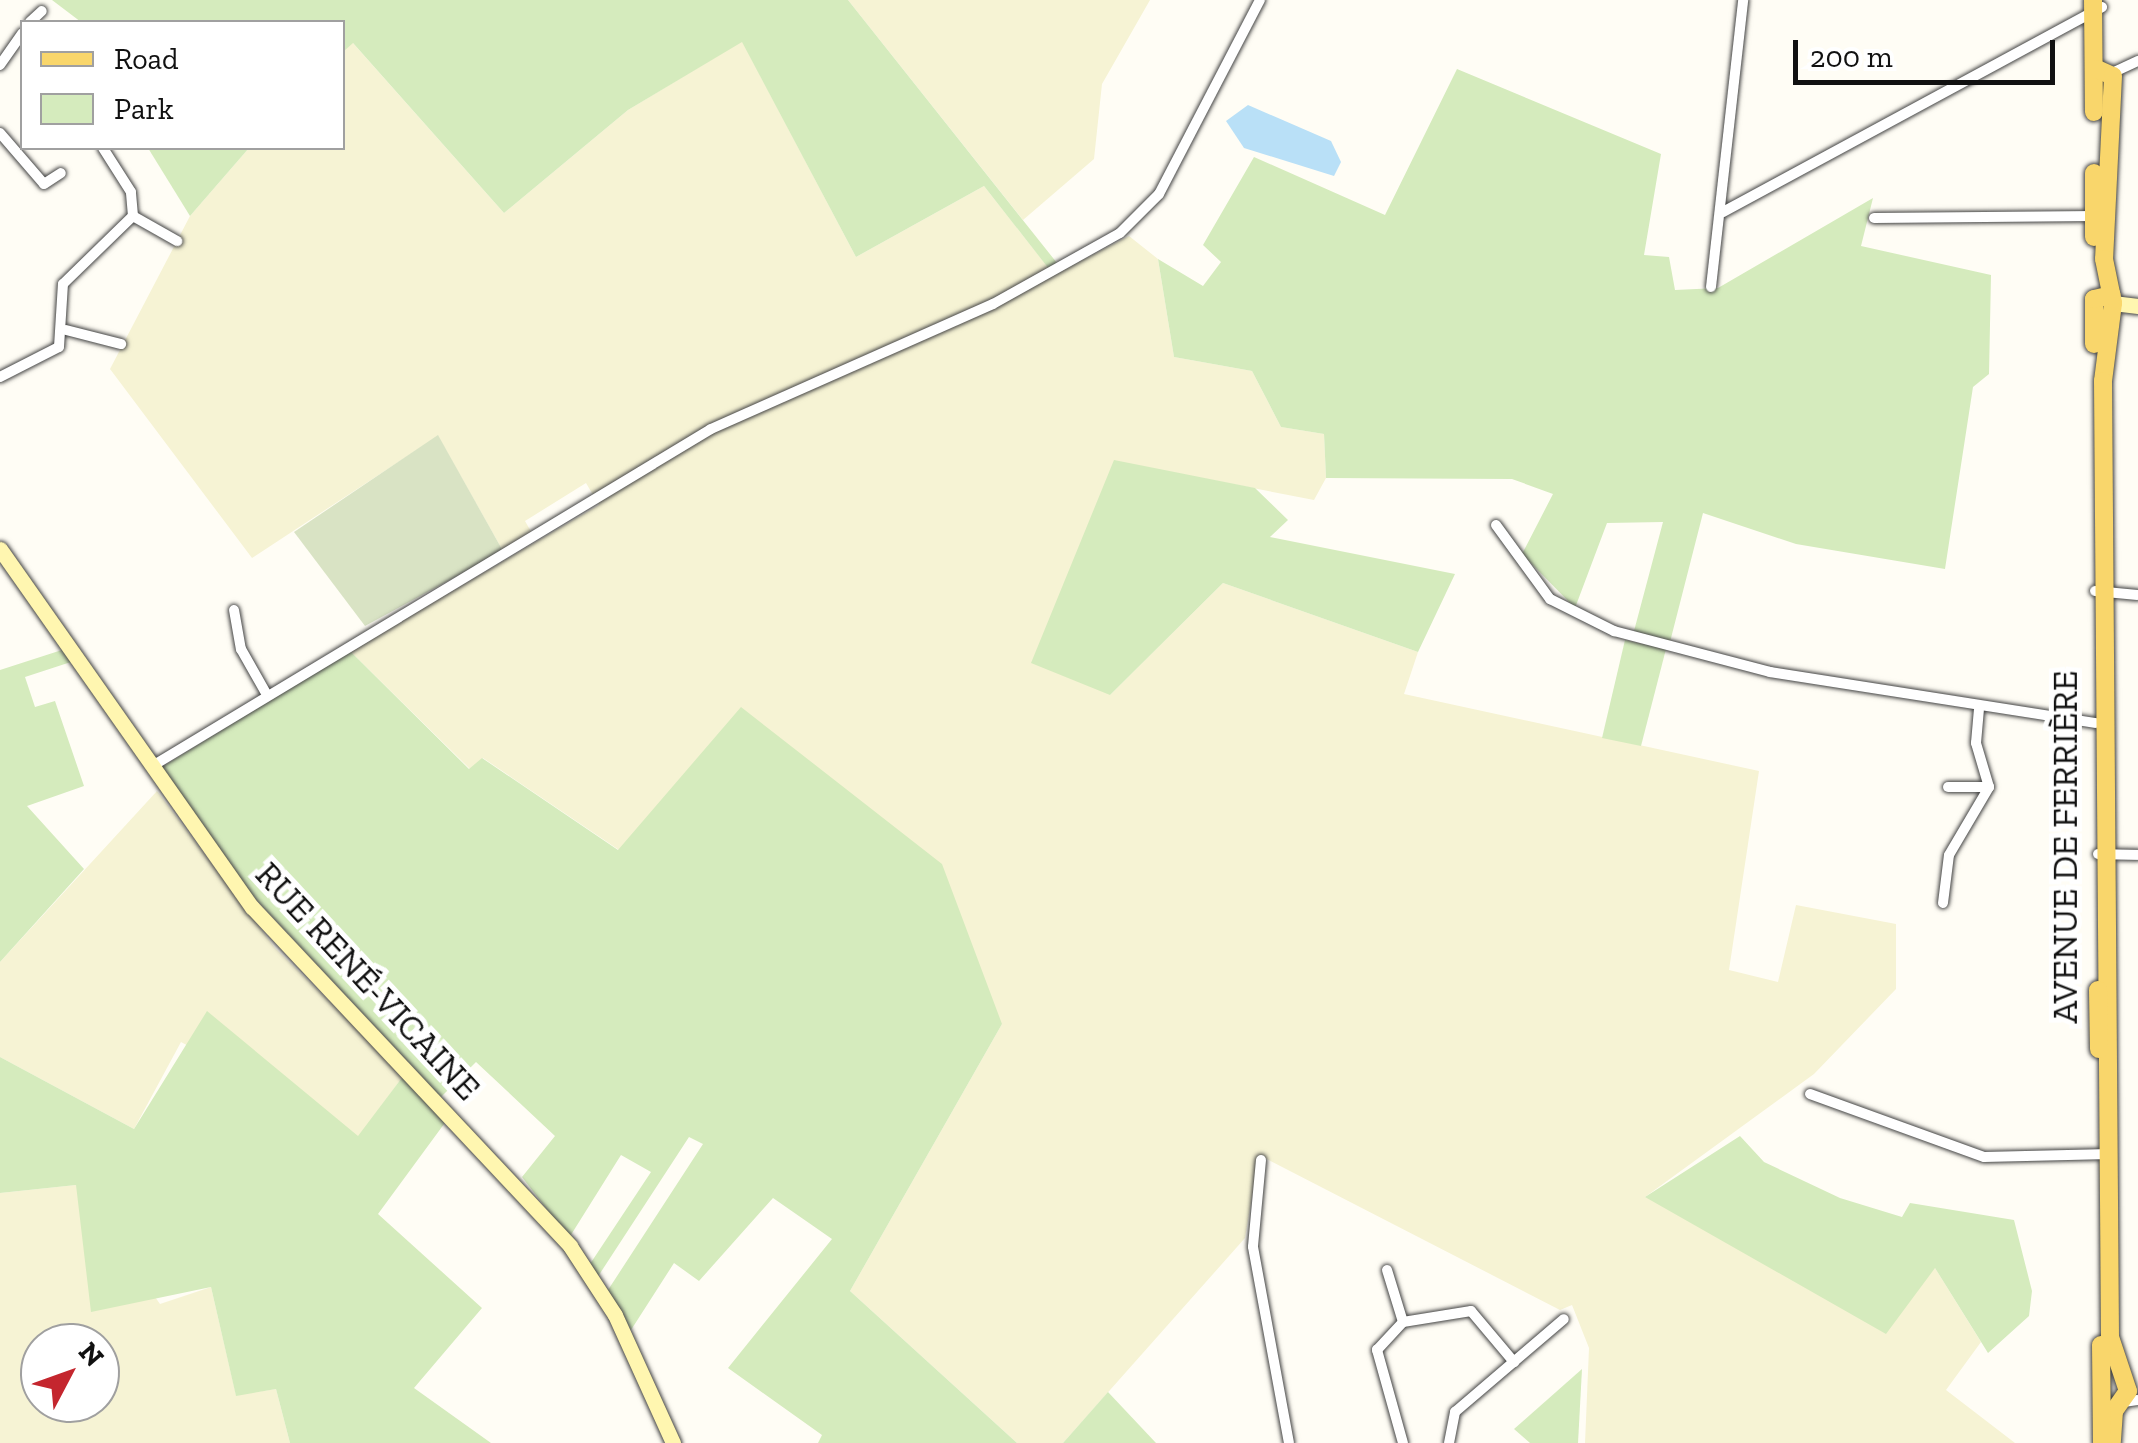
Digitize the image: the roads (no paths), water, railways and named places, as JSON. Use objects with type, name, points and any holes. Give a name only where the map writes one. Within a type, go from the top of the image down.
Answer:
[{"type":"main road","name":"AVENUE DE FERRIÈRE","points":[[2097,5],[2105,76],[2100,216],[2105,302],[2106,1160],[2111,1355],[2121,1394],[2112,1443]]},
{"type":"main road","points":[[2102,1443],[2121,1394]]},
{"type":"street","points":[[154,765],[781,391],[994,304],[1120,233],[1159,194],[1260,0]]},
{"type":"street","points":[[1711,287],[1723,212],[1744,0]]},
{"type":"street","points":[[1723,212],[2097,5]]},
{"type":"street","points":[[32,20],[42,11]]},
{"type":"street","points":[[0,65],[20,36]]},
{"type":"street","points":[[8,52],[20,61]]},
{"type":"street","points":[[2105,76],[2138,62]]},
{"type":"street","points":[[0,133],[44,184],[61,173]]},
{"type":"street","points":[[104,150],[131,192],[133,216]]},
{"type":"street","points":[[133,216],[177,242]]},
{"type":"street","points":[[66,330],[56,300],[63,284],[133,216]]},
{"type":"street","points":[[1874,218],[2100,216]]},
{"type":"street","points":[[2105,302],[2138,306]]},
{"type":"street","points":[[66,330],[122,344]]},
{"type":"street","points":[[0,377],[44,358],[66,330]]},
{"type":"street","points":[[1496,524],[1550,600],[1614,631],[1978,710],[2104,722]]},
{"type":"street","name":"RUE RENÉ-VICAINE","points":[[0,548],[278,938],[570,1246],[615,1314],[673,1443]]},
{"type":"street","points":[[2105,591],[2138,594]]},
{"type":"street","points":[[234,610],[241,650],[268,695]]},
{"type":"street","points":[[1943,903],[1950,855],[1989,788],[1976,744],[1978,710]]},
{"type":"street","points":[[1948,787],[1989,788]]},
{"type":"street","points":[[2103,859],[2138,855]]},
{"type":"street","points":[[1810,1094],[1984,1157],[2106,1160]]},
{"type":"street","points":[[1261,1160],[1253,1247],[1289,1443]]},
{"type":"street","points":[[1387,1270],[1403,1322]]},
{"type":"street","points":[[1403,1443],[1377,1350],[1403,1322],[1471,1311],[1514,1362]]},
{"type":"street","points":[[1449,1443],[1455,1412],[1564,1318]]},
{"type":"water","points":[[1248,105],[1331,141],[1341,162],[1334,176],[1244,148],[1226,121]]}]
